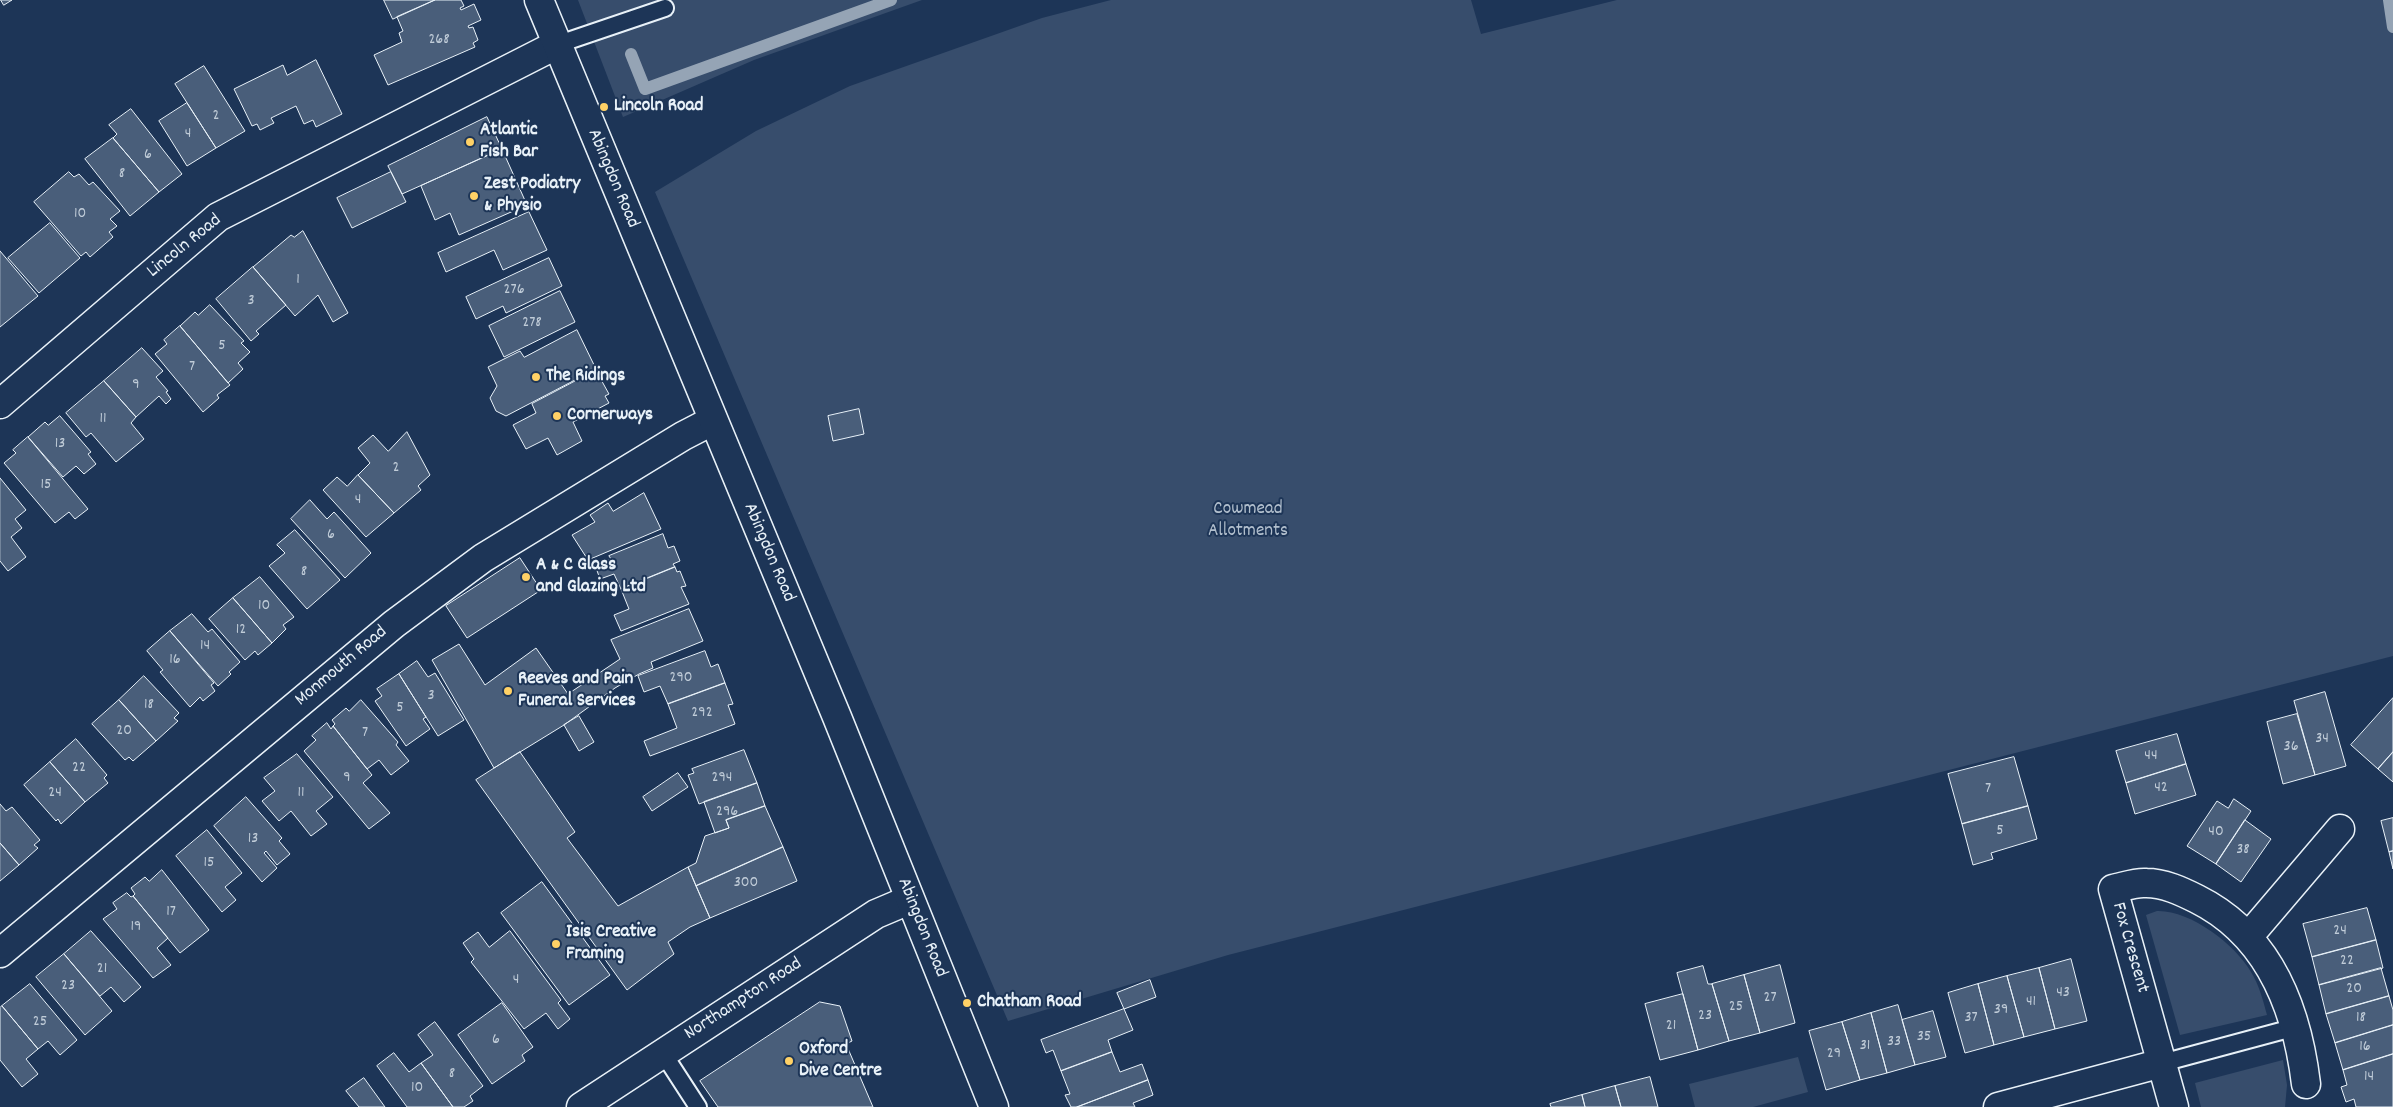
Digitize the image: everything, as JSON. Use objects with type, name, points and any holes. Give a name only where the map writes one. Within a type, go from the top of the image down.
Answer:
[{"type":"street","name":"Abingdon Road","points":[[539,0],[712,421],[837,717],[909,900],[994,1107]]},
{"type":"street","name":"Lincoln Road","points":[[0,404],[218,217],[556,45]]},
{"type":"street","name":"Monmouth Road","points":[[0,953],[394,624],[483,558],[683,436],[712,421]]},
{"type":"street","points":[[2248,937],[2340,829]]},
{"type":"street","name":"Fox Crescent","points":[[2174,1107],[2112,889],[2145,883],[2176,888],[2211,906],[2248,937],[2265,958],[2281,988],[2296,1027],[2306,1098]]},
{"type":"street","name":"Northampton Road","points":[[581,1107],[876,914],[909,900]]},
{"type":"street","points":[[1998,1107],[2162,1063]]},
{"type":"lane","points":[[556,45],[665,8]]},
{"type":"lane","points":[[2162,1063],[2296,1027]]},
{"type":"lane","points":[[664,1053],[698,1107]]},
{"type":"green space","points":[[578,0],[922,0],[754,60],[623,117]]},
{"type":"green space","name":"Cowmead Allotments","points":[[1111,0],[1471,0],[1481,34],[1617,0],[2393,0],[2393,656],[1228,955],[1008,1021],[655,192],[756,131],[850,86],[1042,18]]},
{"type":"green space","points":[[2157,911],[2170,912],[2197,922],[2223,940],[2244,961],[2254,977],[2267,1015],[2180,1035],[2146,915]]},
{"type":"green space","points":[[1798,1057],[1808,1092],[1753,1107],[1695,1107],[1689,1084]]},
{"type":"green space","points":[[2283,1060],[2287,1085],[2285,1107],[2201,1107],[2195,1083]]},
{"type":"building","points":[[1,0],[12,0],[4,5]]},
{"type":"building","points":[[384,0],[435,0],[393,19]]},
{"type":"building","points":[[435,0],[461,0],[464,6],[460,8],[461,10],[474,4],[481,20],[468,26],[469,28],[473,27],[478,40],[473,43],[475,47],[388,85],[374,55],[402,42],[399,33],[403,31],[397,17]]},
{"type":"building","points":[[316,60],[342,114],[316,127],[313,120],[304,124],[296,106],[271,118],[274,123],[260,130],[257,124],[252,126],[234,89],[283,65],[287,75]]},
{"type":"building","points":[[204,66],[245,131],[216,148],[175,84]]},
{"type":"building","points":[[187,103],[216,148],[187,166],[159,121]]},
{"type":"building","points":[[131,109],[182,174],[159,192],[113,138],[117,134],[109,125]]},
{"type":"building","points":[[487,117],[502,149],[402,194],[388,166]]},
{"type":"building","points":[[113,138],[159,192],[130,216],[85,159]]},
{"type":"building","name":"Zest Podiatry & Physio","points":[[502,149],[527,205],[459,235],[450,213],[435,220],[421,186]]},
{"type":"building","points":[[69,172],[74,177],[79,174],[89,185],[93,182],[120,211],[110,219],[117,226],[109,232],[113,237],[90,257],[86,252],[81,256],[34,202]]},
{"type":"building","points":[[391,172],[406,202],[352,228],[337,198]]},
{"type":"building","points":[[529,212],[547,250],[503,270],[494,250],[446,272],[438,253]]},
{"type":"building","points":[[50,223],[80,258],[39,293],[8,258]]},
{"type":"building","points":[[303,231],[348,313],[333,322],[318,295],[295,316],[253,267],[291,235],[294,237]]},
{"type":"building","points":[[0,251],[38,296],[0,327]]},
{"type":"building","points":[[549,258],[562,286],[506,313],[503,306],[476,319],[466,297]]},
{"type":"building","points":[[253,267],[286,305],[256,331],[259,334],[251,341],[216,299]]},
{"type":"building","points":[[560,291],[575,322],[504,357],[489,326]]},
{"type":"building","points":[[210,305],[244,341],[241,343],[250,352],[238,363],[243,369],[228,383],[180,326],[195,312],[198,315]]},
{"type":"building","points":[[180,326],[230,385],[217,395],[219,398],[203,412],[155,354],[167,344],[164,340]]},
{"type":"building","name":"The Ridings","points":[[577,330],[596,369],[506,416],[496,411],[490,398],[497,386],[488,367],[520,351],[524,357]]},
{"type":"building","points":[[142,348],[163,371],[156,377],[168,391],[166,392],[171,399],[166,404],[159,396],[136,417],[104,381]]},
{"type":"building","name":"Cornerways","points":[[593,372],[595,378],[599,376],[609,394],[605,396],[609,403],[573,422],[582,441],[557,455],[548,438],[526,449],[513,425],[536,413],[532,404]]},
{"type":"building","points":[[104,381],[136,417],[131,423],[144,439],[116,462],[91,433],[86,437],[66,413]]},
{"type":"building","points":[[859,409],[864,434],[833,441],[828,416]]},
{"type":"building","points":[[60,416],[91,452],[88,454],[96,464],[84,474],[76,466],[63,477],[28,437],[45,422],[48,425]]},
{"type":"building","points":[[407,432],[430,475],[418,486],[421,490],[394,513],[358,475],[370,463],[358,448],[373,435],[388,451]]},
{"type":"building","points":[[28,437],[88,509],[75,519],[69,512],[55,523],[4,463],[16,453],[13,450]]},
{"type":"building","points":[[358,475],[394,513],[366,537],[323,490],[337,477],[347,486]]},
{"type":"building","points":[[0,478],[26,510],[15,519],[22,528],[11,537],[26,557],[8,571],[0,561]]},
{"type":"building","points":[[644,493],[661,529],[588,560],[572,535],[595,522],[590,515],[608,503],[613,511]]},
{"type":"building","points":[[310,500],[327,519],[334,512],[371,553],[345,578],[291,519]]},
{"type":"building","points":[[295,530],[340,580],[307,609],[269,566],[285,553],[277,545]]},
{"type":"building","points":[[663,534],[668,548],[674,546],[680,561],[673,564],[675,567],[621,589],[614,574],[600,579],[595,565],[611,559],[609,556]]},
{"type":"building","points":[[520,558],[541,590],[467,638],[446,606]]},
{"type":"building","points":[[675,567],[677,572],[680,571],[686,586],[681,587],[689,604],[621,631],[614,615],[629,609],[621,589]]},
{"type":"building","points":[[260,577],[294,617],[283,625],[286,629],[272,643],[233,598]]},
{"type":"building","points":[[233,598],[272,643],[258,655],[255,651],[245,660],[209,619]]},
{"type":"building","name":"Reeves and Pain Funeral Services","points":[[689,609],[703,641],[651,662],[653,668],[615,688],[564,725],[494,768],[432,660],[459,644],[485,685],[536,648],[568,694],[620,659],[611,640]]},
{"type":"building","points":[[192,614],[208,632],[212,629],[240,662],[218,686],[170,631]]},
{"type":"building","points":[[170,631],[214,683],[211,685],[215,691],[203,701],[200,697],[190,707],[160,672],[163,670],[147,651]]},
{"type":"building","points":[[705,651],[711,667],[718,664],[725,683],[668,704],[660,686],[644,692],[638,676]]},
{"type":"building","points":[[417,661],[428,677],[435,673],[464,720],[438,736],[399,674]]},
{"type":"building","points":[[399,674],[426,717],[423,719],[430,729],[406,746],[375,701],[382,696],[377,689]]},
{"type":"building","points":[[144,676],[179,713],[174,718],[178,721],[156,741],[119,700]]},
{"type":"building","points":[[725,683],[733,704],[728,705],[735,724],[650,756],[644,741],[677,728],[668,704]]},
{"type":"building","points":[[2325,692],[2346,766],[2315,775],[2294,701]]},
{"type":"building","points":[[2393,698],[2393,752],[2378,769],[2351,745]]},
{"type":"building","points":[[119,700],[156,741],[133,761],[129,757],[125,760],[92,724]]},
{"type":"building","points":[[361,700],[398,742],[396,745],[409,761],[391,775],[379,760],[367,769],[333,726],[335,724],[332,720],[346,708],[349,711]]},
{"type":"building","points":[[2297,714],[2315,775],[2283,784],[2267,722]]},
{"type":"building","points":[[579,716],[594,742],[579,751],[564,725]]},
{"type":"building","points":[[327,723],[331,729],[333,726],[372,775],[363,783],[390,813],[369,829],[304,751],[316,740],[312,736]]},
{"type":"building","points":[[2177,734],[2186,764],[2126,783],[2116,751]]},
{"type":"building","points":[[76,739],[107,775],[104,778],[108,783],[85,802],[50,762]]},
{"type":"building","points":[[744,750],[757,783],[699,804],[688,775],[694,773],[692,769]]},
{"type":"building","points":[[520,752],[575,832],[567,838],[618,906],[688,867],[710,918],[690,927],[668,942],[674,954],[627,990],[476,780]]},
{"type":"building","points":[[2393,752],[2393,782],[2378,769]]},
{"type":"building","points":[[297,754],[333,797],[316,811],[327,824],[311,836],[291,811],[279,821],[262,801],[275,791],[264,778]]},
{"type":"building","points":[[2014,757],[2028,806],[1962,824],[1948,774]]},
{"type":"building","points":[[50,762],[85,802],[61,824],[58,819],[56,821],[24,785]]},
{"type":"building","points":[[2186,764],[2196,795],[2135,814],[2126,783]]},
{"type":"building","points":[[678,773],[688,787],[652,811],[643,797]]},
{"type":"building","points":[[757,783],[765,806],[726,820],[729,828],[715,833],[704,802]]},
{"type":"building","points":[[246,797],[282,838],[279,841],[290,854],[277,865],[266,851],[264,853],[277,868],[262,882],[214,826]]},
{"type":"building","points":[[2234,799],[2251,811],[2216,864],[2187,846],[2217,801],[2228,808]]},
{"type":"building","points":[[0,804],[6,811],[12,807],[40,840],[34,845],[38,848],[19,865],[0,843]]},
{"type":"building","points":[[765,806],[783,847],[696,886],[688,867],[696,863],[705,836],[729,828],[726,820]]},
{"type":"building","points":[[2028,806],[2037,839],[1991,853],[1993,859],[1973,865],[1962,824]]},
{"type":"building","points":[[2393,818],[2393,851],[2389,852],[2381,821]]},
{"type":"building","points":[[2245,820],[2271,839],[2241,882],[2216,864]]},
{"type":"building","points":[[207,830],[242,873],[225,887],[236,900],[222,912],[176,856]]},
{"type":"building","points":[[0,843],[19,865],[0,881]]},
{"type":"building","points":[[783,847],[797,881],[710,918],[696,886]]},
{"type":"building","points":[[2393,851],[2393,869],[2389,852]]},
{"type":"building","points":[[162,870],[209,930],[180,953],[133,896],[135,894],[131,888],[145,877],[149,881]]},
{"type":"building","name":"Isis Creative Framing","points":[[542,882],[610,975],[569,1005],[501,913]]},
{"type":"building","points":[[127,893],[131,897],[133,896],[168,938],[157,948],[171,965],[153,978],[103,919],[117,909],[113,903]]},
{"type":"building","points":[[2367,908],[2376,940],[2312,957],[2303,924]]},
{"type":"building","points":[[91,931],[141,987],[124,1002],[111,987],[100,996],[64,954]]},
{"type":"building","points":[[510,931],[561,1000],[558,1003],[570,1019],[558,1029],[546,1013],[524,1029],[471,962],[474,959],[463,943],[478,932],[489,947]]},
{"type":"building","points":[[2376,940],[2383,968],[2319,985],[2312,957]]},
{"type":"building","points":[[64,954],[112,1011],[85,1035],[36,977]]},
{"type":"building","points":[[2071,959],[2087,1021],[2055,1029],[2039,968]]},
{"type":"building","points":[[1780,965],[1795,1023],[1760,1033],[1744,975]]},
{"type":"building","points":[[1703,966],[1708,984],[1712,984],[1729,1041],[1698,1050],[1677,973]]},
{"type":"building","points":[[2039,968],[2055,1029],[2024,1037],[2007,976]]},
{"type":"building","points":[[2381,968],[2389,996],[2326,1014],[2319,985]]},
{"type":"building","points":[[1744,975],[1760,1033],[1729,1041],[1712,984]]},
{"type":"building","points":[[2007,976],[2024,1037],[1994,1045],[1978,984]]},
{"type":"building","points":[[1150,980],[1156,997],[1124,1009],[1117,993]]},
{"type":"building","points":[[30,984],[77,1040],[60,1055],[48,1041],[38,1049],[2,1006]]},
{"type":"building","points":[[1978,984],[1994,1045],[1965,1053],[1948,993]]},
{"type":"building","points":[[1683,994],[1698,1050],[1660,1060],[1645,1004]]},
{"type":"building","points":[[2389,996],[2393,1010],[2393,1025],[2335,1043],[2326,1014]]},
{"type":"building","points":[[820,1002],[840,1006],[852,1041],[846,1044],[873,1107],[718,1107],[700,1081]]},
{"type":"building","points":[[502,1003],[533,1047],[522,1055],[525,1061],[492,1084],[458,1035]]},
{"type":"building","points":[[1898,1005],[1915,1065],[1887,1073],[1871,1013]]},
{"type":"building","points":[[2,1006],[38,1049],[26,1059],[38,1074],[22,1087],[0,1060],[0,1008]]},
{"type":"building","points":[[1124,1009],[1133,1030],[1108,1040],[1112,1052],[1061,1071],[1053,1050],[1046,1053],[1041,1040]]},
{"type":"building","points":[[1933,1011],[1946,1057],[1915,1065],[1902,1020]]},
{"type":"building","points":[[1871,1013],[1887,1073],[1860,1080],[1842,1022]]},
{"type":"building","points":[[435,1022],[483,1086],[470,1096],[473,1101],[464,1107],[453,1107],[421,1063],[433,1055],[418,1035]]},
{"type":"building","points":[[1842,1022],[1860,1080],[1826,1090],[1809,1031]]},
{"type":"building","points":[[2393,1025],[2393,1054],[2343,1070],[2335,1043]]},
{"type":"building","points":[[1112,1052],[1120,1072],[1142,1064],[1148,1080],[1077,1107],[1071,1107],[1065,1095],[1070,1094],[1061,1071]]},
{"type":"building","points":[[394,1053],[409,1072],[421,1063],[453,1107],[407,1107],[377,1066]]},
{"type":"building","points":[[2393,1054],[2393,1107],[2356,1107],[2354,1099],[2346,1102],[2341,1087],[2347,1085],[2343,1070]]},
{"type":"building","points":[[1650,1077],[1658,1107],[1621,1107],[1615,1086]]},
{"type":"building","points":[[364,1078],[385,1107],[359,1107],[346,1091]]},
{"type":"building","points":[[1148,1080],[1153,1095],[1133,1103],[1135,1107],[1077,1107]]},
{"type":"building","points":[[1615,1086],[1621,1107],[1585,1107],[1582,1095]]},
{"type":"building","points":[[1582,1095],[1585,1107],[1551,1107],[1550,1104]]},
{"type":"waterway","points":[[631,54],[645,89],[891,0]]},
{"type":"waterway","points":[[2389,0],[2393,27]]},
{"type":"place","name":"Lincoln Road","points":[[604,107]]},
{"type":"place","name":"Atlantic Fish Bar","points":[[470,142]]},
{"type":"place","name":"Zest Podiatry & Physio","points":[[474,196]]},
{"type":"place","name":"The Ridings","points":[[536,377]]},
{"type":"place","name":"Cornerways","points":[[557,416]]},
{"type":"place","name":"A & C Glass and Glazing Ltd","points":[[526,577]]},
{"type":"place","name":"Reeves and Pain Funeral Services","points":[[508,691]]},
{"type":"place","name":"Isis Creative Framing","points":[[556,944]]},
{"type":"place","name":"Chatham Road","points":[[967,1003]]},
{"type":"place","name":"Oxford Dive Centre","points":[[789,1061]]}]
